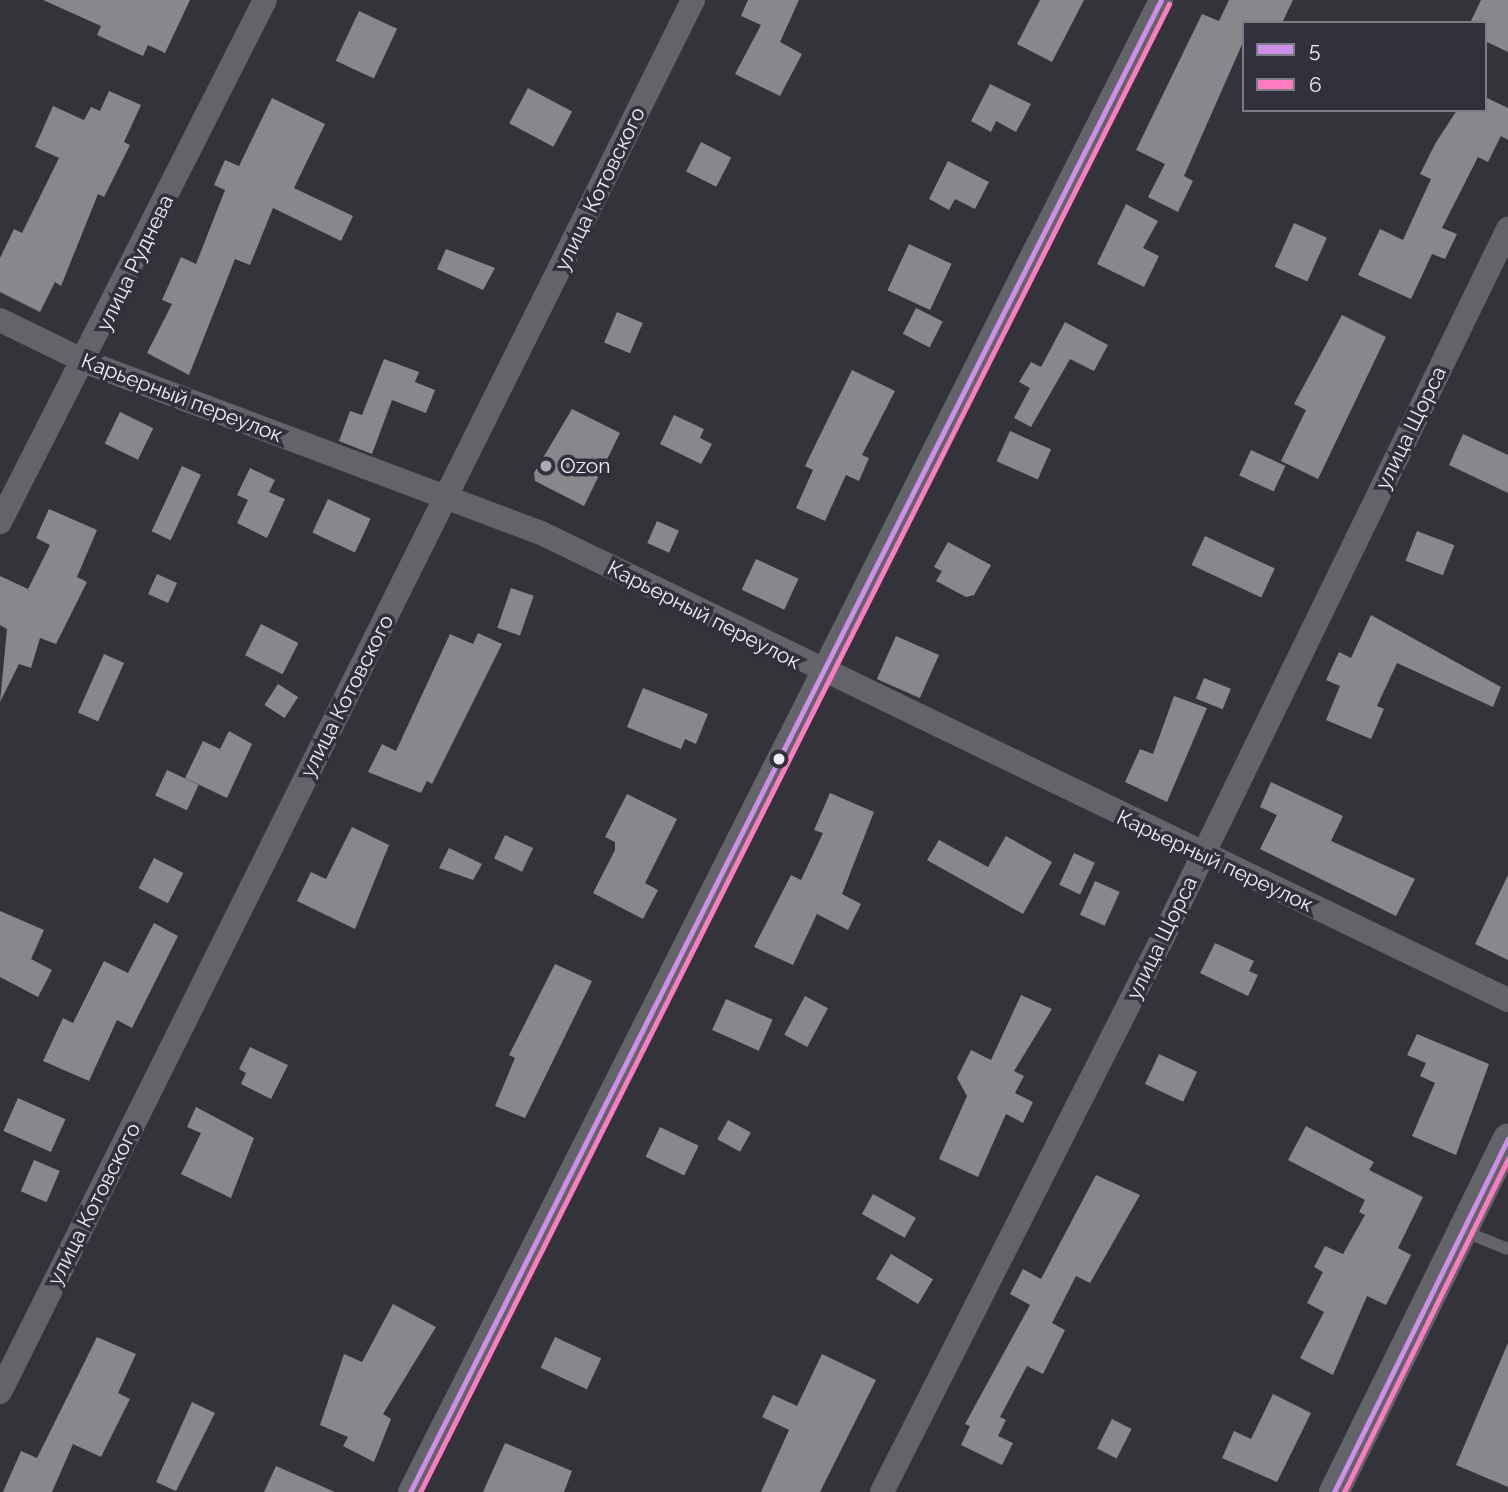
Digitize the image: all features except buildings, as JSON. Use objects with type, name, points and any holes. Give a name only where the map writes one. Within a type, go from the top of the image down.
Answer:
[{"type":"street","name":"улица Руднева","points":[[0,522],[86,362],[265,0]]},
{"type":"street","name":"улица Котовского","points":[[0,1392],[693,0]]},
{"type":"street","points":[[410,1492],[825,675],[1161,0]]},
{"type":"street","name":"улица Щорса","points":[[882,1492],[1203,856],[1508,229]]},
{"type":"street","name":"Карьерный переулок","points":[[0,320],[86,362],[448,495],[539,532],[825,675],[1508,1000]]},
{"type":"street","points":[[1334,1492],[1508,1138]]},
{"type":"lane","points":[[1463,1230],[1508,1249]]},
{"type":"transit line","name":"5","points":[[410,1492],[1161,0]]},
{"type":"transit line","name":"6","points":[[420,1492],[1169,4]]},
{"type":"transit line","name":"5","points":[[1334,1492],[1508,1138]]},
{"type":"transit line","name":"6","points":[[1344,1492],[1508,1158]]},
{"type":"place","name":"Ozon","points":[[546,466]]}]
